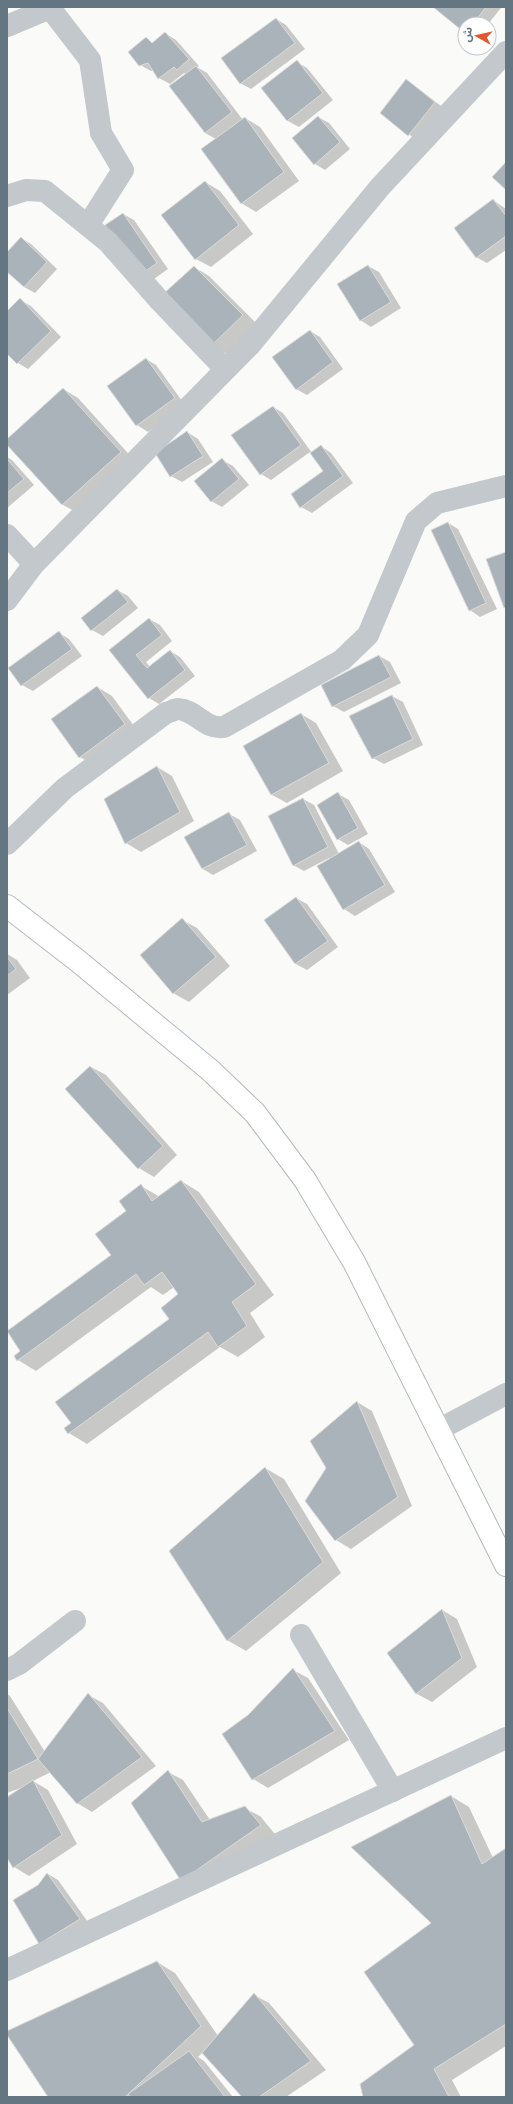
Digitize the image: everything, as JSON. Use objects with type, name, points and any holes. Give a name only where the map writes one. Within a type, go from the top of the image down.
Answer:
[{"type":"street","points":[[7,26],[50,8],[90,60],[101,133],[123,170],[88,225]]},
{"type":"street","points":[[7,600],[34,564],[225,369],[250,346],[380,187],[506,52]]},
{"type":"street","points":[[7,196],[26,190],[45,191],[88,225],[108,242],[160,301],[225,369]]},
{"type":"street","points":[[7,844],[65,788],[166,713],[178,709],[188,712],[213,728],[224,727],[342,660],[368,635],[416,521],[437,503],[506,486]]},
{"type":"street","points":[[7,535],[34,564]]},
{"type":"street","points":[[7,906],[78,961],[204,1065],[255,1112],[305,1180],[354,1262],[506,1565]]},
{"type":"street","points":[[438,1430],[506,1394]]},
{"type":"street","points":[[7,1670],[18,1664],[75,1622]]},
{"type":"street","points":[[301,1635],[393,1791]]},
{"type":"street","points":[[7,1970],[506,1738]]},
{"type":"building","points":[[433,7],[486,7],[479,16],[457,16],[457,26]]},
{"type":"building","points":[[276,18],[295,43],[240,84],[221,58]]},
{"type":"building","points":[[165,32],[189,59],[177,70],[174,67],[158,79],[148,63],[139,66],[128,52],[146,37],[152,43]]},
{"type":"building","points":[[297,60],[323,93],[287,121],[261,88]]},
{"type":"building","points":[[196,66],[232,112],[205,133],[169,86]]},
{"type":"building","points":[[406,79],[435,102],[408,136],[380,113]]},
{"type":"building","points":[[318,116],[340,142],[314,165],[292,138]]},
{"type":"building","points":[[245,117],[284,172],[241,204],[201,149]]},
{"type":"building","points":[[506,162],[506,190],[492,177]]},
{"type":"building","points":[[205,181],[239,225],[195,260],[161,215]]},
{"type":"building","points":[[493,199],[506,216],[506,236],[476,258],[454,228]]},
{"type":"building","points":[[123,213],[157,263],[140,275],[105,225]]},
{"type":"building","points":[[21,237],[47,262],[24,287],[7,272],[7,252]]},
{"type":"building","points":[[368,265],[391,302],[360,321],[337,284]]},
{"type":"building","points":[[194,266],[243,315],[211,346],[162,295]]},
{"type":"building","points":[[20,298],[51,331],[17,364],[7,354],[7,311]]},
{"type":"building","points":[[310,330],[333,362],[296,390],[272,357]]},
{"type":"building","points":[[146,358],[175,398],[136,426],[107,386]]},
{"type":"building","points":[[63,388],[121,452],[62,505],[7,445],[7,439]]},
{"type":"building","points":[[273,406],[301,445],[260,475],[231,435]]},
{"type":"building","points":[[187,431],[203,456],[170,477],[155,453]]},
{"type":"building","points":[[321,445],[343,476],[300,508],[291,494],[323,471],[310,453]]},
{"type":"building","points":[[222,458],[239,479],[211,502],[194,481]]},
{"type":"building","points":[[7,459],[24,479],[7,493]]},
{"type":"building","points":[[448,522],[486,603],[469,611],[431,530]]},
{"type":"building","points":[[506,552],[506,607],[504,608],[486,559]]},
{"type":"building","points":[[117,589],[128,602],[91,631],[81,618]]},
{"type":"building","points":[[149,618],[162,635],[136,655],[147,668],[170,650],[185,670],[148,699],[109,650]]},
{"type":"building","points":[[59,631],[72,649],[21,686],[8,668]]},
{"type":"building","points":[[379,655],[391,677],[332,707],[321,685]]},
{"type":"building","points":[[97,686],[125,724],[79,758],[51,719]]},
{"type":"building","points":[[392,695],[413,739],[372,759],[349,716]]},
{"type":"building","points":[[301,713],[329,763],[271,795],[243,746]]},
{"type":"building","points":[[157,766],[180,812],[125,844],[104,799]]},
{"type":"building","points":[[338,792],[358,828],[337,840],[317,805]]},
{"type":"building","points":[[303,798],[328,847],[293,866],[268,816]]},
{"type":"building","points":[[229,812],[247,845],[202,869],[184,837]]},
{"type":"building","points":[[359,841],[385,885],[343,910],[317,866]]},
{"type":"building","points":[[296,897],[328,941],[295,964],[264,920]]},
{"type":"building","points":[[182,918],[216,957],[173,994],[140,955]]},
{"type":"building","points":[[7,957],[16,969],[7,976]]},
{"type":"building","points":[[90,1066],[163,1146],[138,1169],[65,1089]]},
{"type":"building","points":[[181,1180],[256,1284],[232,1302],[247,1326],[218,1347],[208,1332],[68,1434],[64,1428],[71,1423],[55,1402],[169,1319],[161,1308],[178,1294],[162,1272],[144,1285],[136,1274],[17,1361],[14,1356],[20,1351],[7,1331],[111,1255],[95,1234],[126,1211],[119,1201],[141,1184],[152,1201]]},
{"type":"building","points":[[357,1401],[398,1497],[335,1541],[305,1501],[326,1468],[310,1441]]},
{"type":"building","points":[[265,1467],[323,1562],[227,1641],[169,1551]]},
{"type":"building","points":[[442,1609],[462,1658],[416,1694],[387,1653]]},
{"type":"building","points":[[293,1668],[335,1731],[252,1780],[222,1734],[248,1715]]},
{"type":"building","points":[[88,1693],[142,1757],[77,1804],[38,1759]]},
{"type":"building","points":[[7,1708],[38,1759],[7,1774]]},
{"type":"building","points":[[168,1770],[202,1822],[245,1806],[261,1825],[181,1881],[131,1803]]},
{"type":"building","points":[[33,1780],[62,1835],[13,1868],[7,1858],[7,1797]]},
{"type":"building","points":[[451,1795],[482,1864],[506,1848],[506,2024],[434,2069],[449,2097],[363,2097],[360,2084],[414,2045],[364,1972],[431,1923],[351,1847]]},
{"type":"building","points":[[47,1873],[80,1919],[39,1944],[13,1900],[38,1885]]},
{"type":"building","points":[[157,1961],[201,2026],[125,2097],[48,2097],[7,2035],[7,2031]]},
{"type":"building","points":[[254,1993],[311,2061],[259,2097],[242,2097],[202,2053]]},
{"type":"building","points":[[189,2051],[225,2097],[131,2097],[128,2094]]}]
